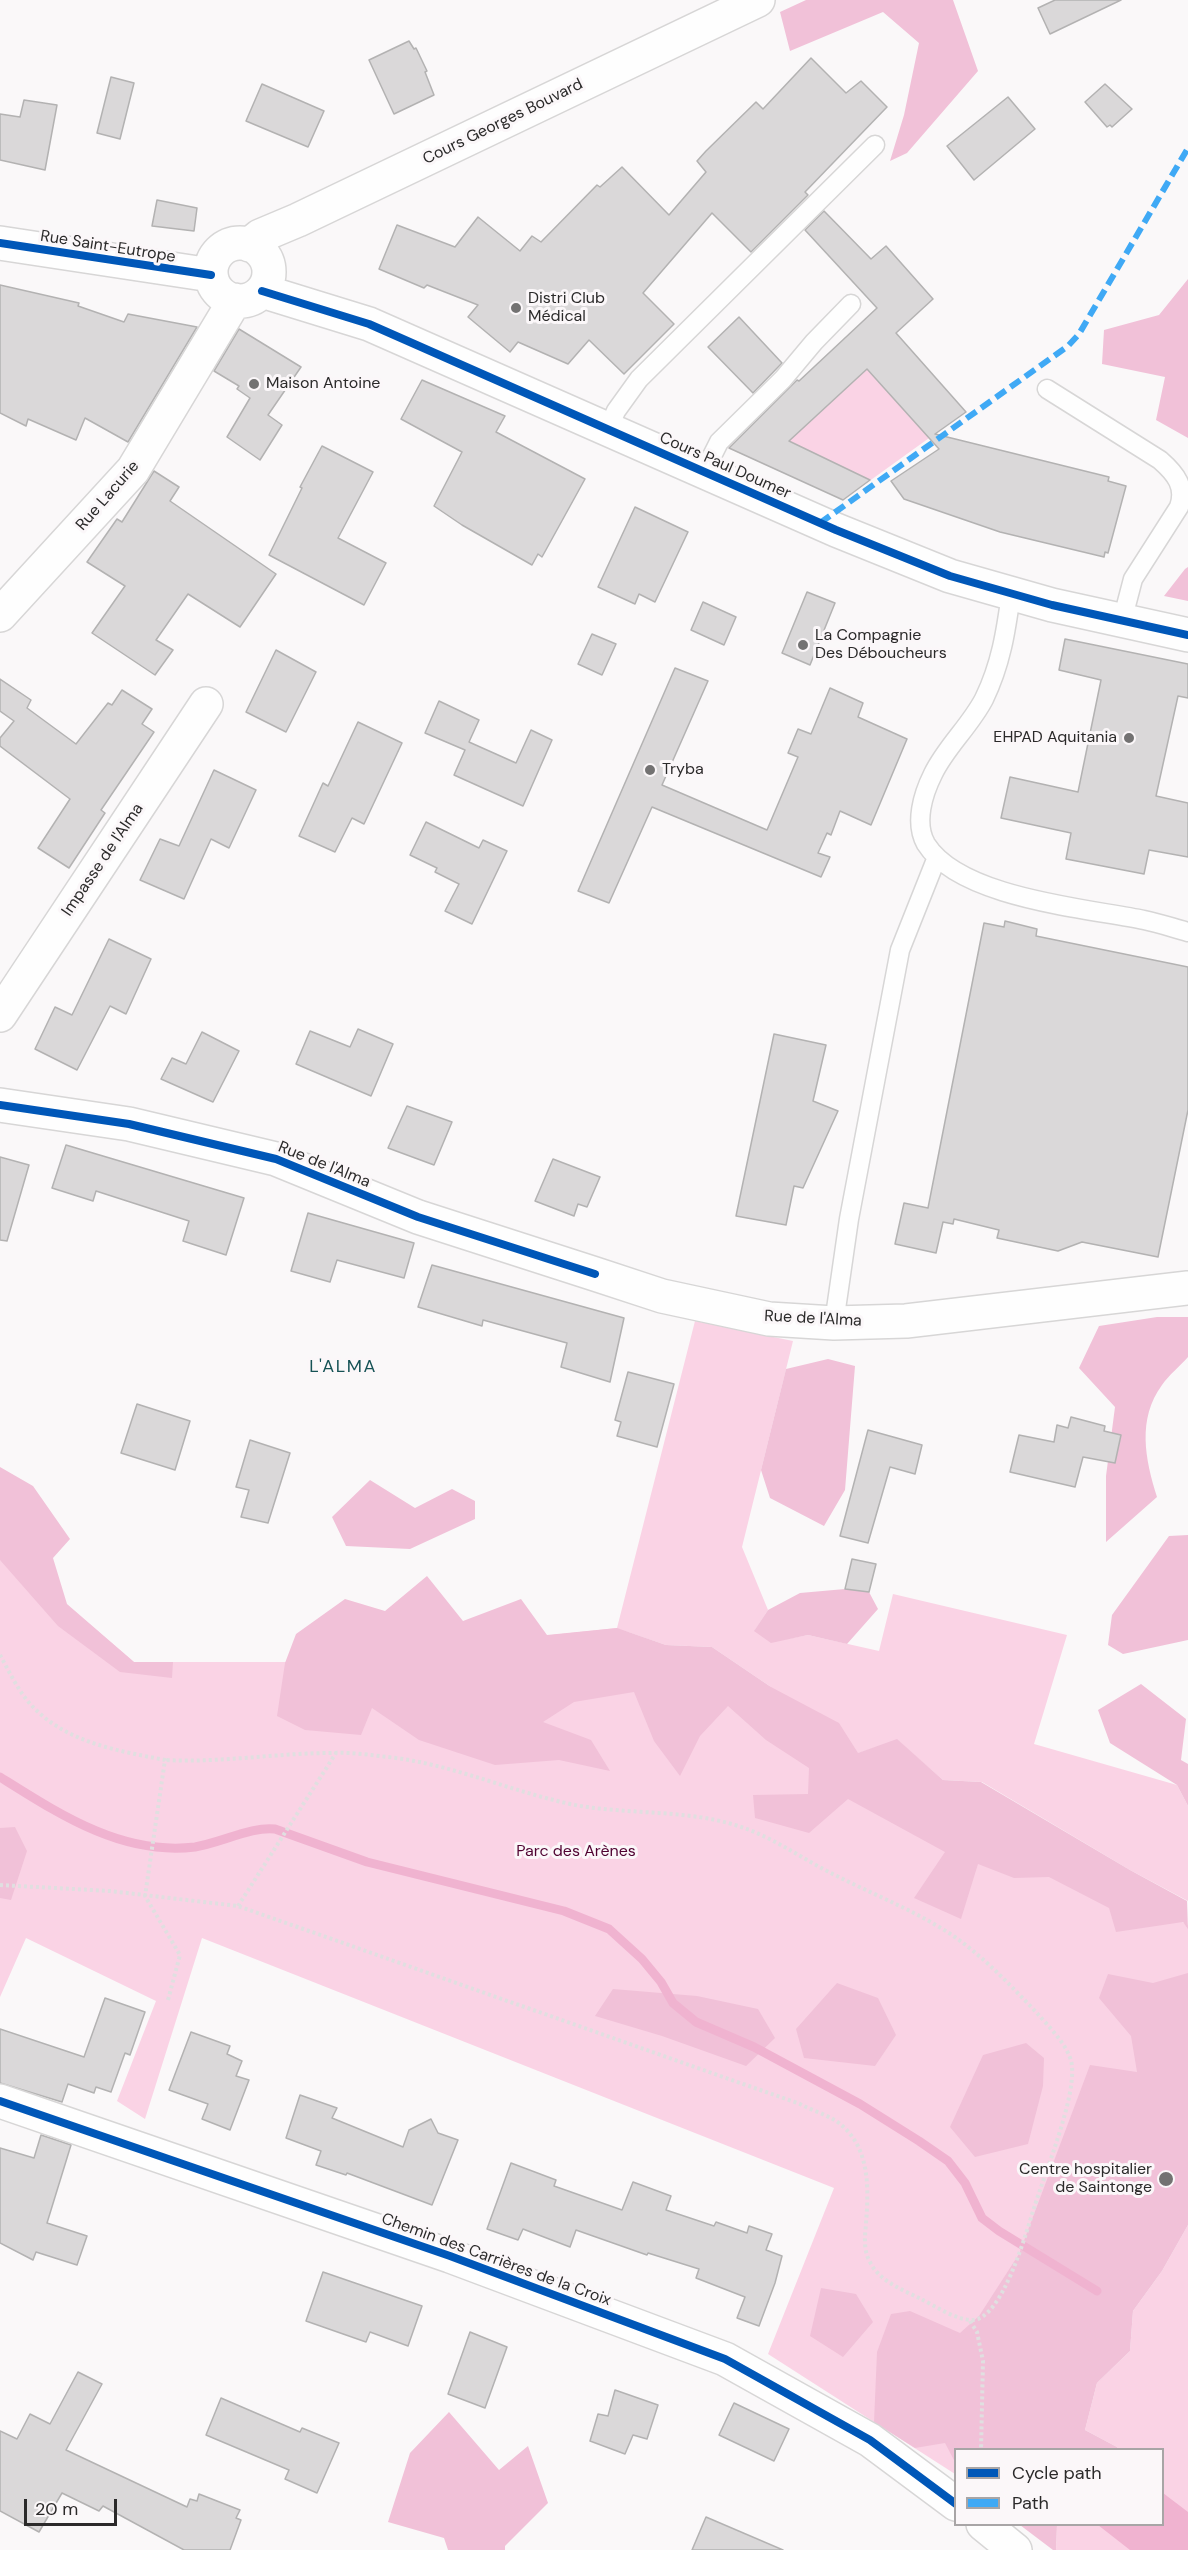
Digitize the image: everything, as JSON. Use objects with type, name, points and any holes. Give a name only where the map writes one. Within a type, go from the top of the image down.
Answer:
[{"type":"street","name":"Cours Georges Bouvard","points":[[249,245],[260,236],[298,220],[758,0]]},
{"type":"street","name":"Rue Saint-Eutrope","points":[[0,243],[211,275]]},
{"type":"street","points":[[237,243],[249,245],[262,253],[267,262],[268,280],[248,296],[221,294],[214,287],[211,275],[213,259],[219,251],[237,243]]},
{"type":"street","name":"Cours Paul Doumer","points":[[248,296],[369,324],[836,530],[950,576],[1011,594],[1188,635]]},
{"type":"street","name":"Rue Lacurie","points":[[0,615],[134,470],[248,296]]},
{"type":"street","name":"Impasse de l'Alma","points":[[0,1015],[206,704]]},
{"type":"street","name":"Rue de l'Alma","points":[[0,1105],[129,1124],[276,1159],[418,1217],[595,1275],[662,1296],[769,1319],[834,1323],[906,1321],[1188,1288]]},
{"type":"street","name":"Chemin des Carrières de la Croix","points":[[0,2101],[450,2256],[725,2359],[870,2440],[954,2503]]},
{"type":"street","points":[[985,2526],[1015,2550]]},
{"type":"lane","points":[[608,429],[616,411],[639,379],[875,145]]},
{"type":"lane","points":[[704,472],[719,442],[783,379],[814,342],[851,304]]},
{"type":"lane","points":[[1047,389],[1160,460],[1182,486],[1183,496],[1179,507],[1130,585],[1122,621]]},
{"type":"lane","points":[[1011,594],[1004,645],[983,700],[933,773],[922,803],[920,825],[925,842],[937,857],[962,875],[977,882],[1034,900],[1146,921],[1188,932]]},
{"type":"lane","points":[[834,1323],[849,1219],[900,950],[937,857]]},
{"type":"path","points":[[0,1655],[16,1684],[35,1709],[59,1729],[85,1741],[165,1760],[204,1762],[271,1755],[336,1752],[396,1758],[425,1763],[573,1804],[691,1817],[736,1825],[762,1834],[824,1870],[920,1917],[953,1936],[985,1960],[1014,1989],[1054,2032],[1072,2061],[1072,2083],[1059,2131],[1008,2282],[990,2311],[979,2319],[970,2321]]},
{"type":"path","points":[[238,1906],[336,1752]]},
{"type":"path","points":[[165,1760],[145,1896],[180,1955],[168,2000]]},
{"type":"path","points":[[0,1885],[238,1906],[800,2104],[837,2122],[853,2137],[863,2159],[869,2187],[865,2238],[870,2264],[883,2278],[901,2289],[970,2321],[977,2332],[983,2361],[981,2448]]},
{"type":"green space","points":[[912,275],[933,299],[895,334],[950,423],[843,500],[728,448]]},
{"type":"green space","name":"Parc des Arènes","points":[[695,1321],[793,1341],[742,1547],[768,1610],[755,1630],[771,1642],[808,1635],[879,1651],[893,1594],[1067,1635],[1034,1744],[1177,1785],[1188,1806],[1188,1901],[1130,1870],[982,1782],[943,1780],[897,1740],[859,1753],[1188,1925],[1188,2115],[957,2448],[954,2448],[954,2473],[768,2354],[834,2188],[202,1938],[145,2119],[117,2101],[156,2001],[26,1938],[0,1997],[0,1531],[66,1604],[134,1662],[297,1662],[617,1628]],"holes":[[[622,1630],[666,1645],[712,1647],[771,1687]]]},
{"type":"green space","points":[[1188,2225],[1188,2550],[1056,2550],[1057,2526],[1164,2526],[1164,2448],[1117,2448],[1085,2430],[1097,2383],[1130,2351],[1133,2311],[1162,2271]]},
{"type":"shaded area","points":[[806,0],[953,0],[978,71],[907,153],[890,161],[904,115],[919,43],[883,12],[790,51],[780,12]]},
{"type":"shaded area","points":[[1188,279],[1188,438],[1156,420],[1165,377],[1102,364],[1104,330],[1159,315]]},
{"type":"shaded area","points":[[1188,567],[1188,601],[1164,596],[1185,569]]},
{"type":"shaded area","points":[[1157,1317],[1188,1317],[1188,1357],[1162,1385],[1154,1398],[1146,1425],[1149,1468],[1157,1497],[1106,1542],[1106,1476],[1115,1407],[1079,1368],[1099,1326]]},
{"type":"shaded area","points":[[828,1359],[855,1366],[845,1490],[824,1526],[770,1498],[761,1470],[786,1369]]},
{"type":"shaded area","points":[[0,1467],[33,1486],[70,1539],[53,1558],[67,1604],[134,1662],[173,1662],[172,1678],[120,1672],[58,1626],[0,1560]]},
{"type":"shaded area","points":[[370,1480],[415,1508],[452,1489],[475,1501],[475,1519],[410,1549],[346,1546],[332,1517]]},
{"type":"shaded area","points":[[1188,1535],[1188,1640],[1123,1654],[1108,1645],[1112,1615],[1169,1536]]},
{"type":"shaded area","points":[[427,1576],[463,1621],[521,1599],[547,1635],[617,1628],[666,1645],[712,1647],[771,1687],[839,1723],[858,1753],[897,1739],[943,1780],[981,1782],[1187,1901],[1188,1929],[1183,1922],[1116,1932],[1109,1908],[1049,1877],[1014,1878],[978,1864],[961,1919],[914,1898],[945,1852],[848,1799],[809,1833],[755,1818],[753,1795],[808,1794],[809,1768],[766,1740],[728,1706],[700,1736],[680,1776],[654,1741],[634,1692],[574,1702],[543,1722],[591,1740],[610,1771],[559,1760],[495,1765],[419,1740],[372,1708],[361,1735],[305,1730],[277,1716],[285,1663],[296,1634],[345,1599],[385,1611]]},
{"type":"shaded area","points":[[845,1589],[869,1592],[878,1609],[847,1644],[808,1635],[771,1643],[754,1631],[768,1610],[800,1593]]},
{"type":"shaded area","points":[[1141,1684],[1186,1719],[1181,1760],[1188,1764],[1188,1806],[1177,1785],[1110,1743],[1098,1710]]},
{"type":"shaded area","points":[[15,1827],[27,1851],[11,1900],[0,1898],[0,1828]]},
{"type":"shaded area","points":[[1188,1973],[1188,2225],[1162,2271],[1133,2311],[1130,2351],[1097,2383],[1085,2430],[1117,2448],[954,2448],[954,2460],[945,2443],[915,2448],[874,2422],[877,2352],[891,2314],[910,2311],[960,2333],[979,2316],[1019,2254],[1090,2065],[1137,2072],[1131,2036],[1099,1998],[1108,1974],[1153,1983]]},
{"type":"shaded area","points":[[837,1983],[878,1998],[896,2035],[875,2066],[804,2058],[796,2029]]},
{"type":"shaded area","points":[[613,1989],[697,1996],[758,2009],[775,2038],[746,2066],[662,2036],[595,2016]]},
{"type":"shaded area","points":[[1026,2043],[1044,2058],[1043,2086],[1028,2144],[975,2157],[950,2127],[983,2055]]},
{"type":"shaded area","points":[[821,2288],[856,2294],[873,2322],[843,2357],[810,2336]]},
{"type":"shaded area","points":[[449,2412],[499,2470],[528,2446],[548,2503],[505,2546],[505,2550],[448,2550],[444,2538],[388,2522],[410,2453]]},
{"type":"shaded area","points":[[1164,2494],[1188,2512],[1188,2550],[1130,2550],[1099,2526],[1164,2526]]},
{"type":"shaded area","points":[[1021,2526],[1057,2526],[1056,2550]]},
{"type":"building","points":[[1055,0],[1121,0],[1050,34],[1038,8]]},
{"type":"building","points":[[409,41],[414,49],[416,48],[427,71],[425,72],[434,95],[394,114],[369,60]]},
{"type":"building","points":[[811,58],[846,93],[861,81],[887,107],[805,192],[808,195],[751,252],[712,213],[643,293],[674,324],[624,374],[589,340],[568,364],[518,342],[510,352],[468,317],[478,305],[427,285],[424,288],[379,269],[397,225],[455,247],[478,217],[520,251],[532,236],[541,242],[597,185],[600,187],[622,167],[669,215],[706,172],[697,161],[706,151],[756,102],[763,109]]},
{"type":"building","points":[[111,77],[134,83],[120,139],[97,133]]},
{"type":"building","points":[[262,84],[324,111],[308,147],[246,121]]},
{"type":"building","points":[[1105,84],[1132,109],[1112,127],[1110,125],[1107,127],[1085,102]]},
{"type":"building","points":[[1008,97],[1035,129],[974,180],[947,146]]},
{"type":"building","points":[[24,100],[57,105],[45,170],[0,160],[0,114],[20,117]]},
{"type":"building","points":[[157,200],[197,208],[194,231],[152,226]]},
{"type":"building","points":[[824,211],[871,259],[886,246],[933,299],[896,333],[966,412],[935,434],[1109,477],[1108,481],[1126,486],[1108,553],[1105,552],[1104,557],[1000,532],[904,499],[891,481],[939,449],[867,369],[789,441],[870,480],[843,500],[729,448],[797,380],[799,381],[877,308],[805,230]]},
{"type":"building","points":[[0,285],[79,303],[78,306],[124,322],[128,314],[197,327],[128,442],[85,418],[76,440],[28,419],[26,426],[0,413]]},
{"type":"building","points":[[739,317],[782,363],[753,393],[708,347]]},
{"type":"building","name":"Maison Antoine","points":[[239,329],[301,367],[268,415],[282,425],[260,460],[227,437],[250,398],[237,389],[239,386],[214,371]]},
{"type":"building","points":[[422,380],[505,416],[496,432],[585,479],[542,557],[538,554],[532,565],[462,525],[434,506],[462,452],[401,419]]},
{"type":"building","points":[[322,446],[373,472],[338,538],[386,563],[364,605],[269,555],[302,488],[300,487]]},
{"type":"building","points":[[154,471],[179,487],[170,501],[276,574],[240,627],[188,594],[156,640],[173,650],[155,675],[92,633],[125,586],[87,562],[117,519],[122,522]]},
{"type":"building","points":[[635,507],[688,532],[655,602],[639,594],[635,604],[598,587]]},
{"type":"building","points":[[807,592],[835,603],[810,665],[782,653]]},
{"type":"building","points":[[703,602],[736,617],[724,645],[691,630]]},
{"type":"building","points":[[592,634],[616,644],[602,675],[578,664]]},
{"type":"building","name":"EHPAD Aquitania","points":[[1065,639],[1188,664],[1188,698],[1178,696],[1156,796],[1188,803],[1188,857],[1149,850],[1144,874],[1066,859],[1071,833],[1001,818],[1010,777],[1078,792],[1101,680],[1059,670]]},
{"type":"building","points":[[276,650],[316,672],[286,732],[246,712]]},
{"type":"building","points":[[675,668],[708,681],[662,785],[767,830],[798,757],[788,753],[798,729],[811,734],[830,688],[863,703],[858,717],[907,739],[871,825],[840,811],[831,835],[827,833],[818,853],[830,857],[821,877],[652,807],[609,903],[578,891]]},
{"type":"building","points":[[0,679],[31,700],[27,708],[76,744],[108,703],[112,705],[122,690],[152,709],[142,724],[154,732],[101,810],[105,813],[69,868],[38,848],[70,799],[0,746],[0,738],[14,721],[0,711]]},
{"type":"building","points":[[439,701],[479,720],[469,742],[516,763],[531,730],[552,740],[523,806],[454,775],[465,750],[425,733]]},
{"type":"building","points":[[358,722],[402,743],[364,824],[352,818],[335,852],[299,836],[323,783],[328,786]]},
{"type":"building","points":[[214,770],[256,790],[229,848],[211,839],[184,899],[140,880],[160,839],[179,846]]},
{"type":"building","points":[[426,822],[479,848],[483,840],[507,851],[472,924],[445,911],[459,884],[435,872],[437,868],[410,855]]},
{"type":"building","points":[[1005,921],[1037,929],[1036,936],[1188,967],[1188,1110],[1158,1257],[1082,1242],[1058,1251],[997,1238],[999,1230],[954,1219],[953,1224],[943,1222],[936,1253],[895,1244],[904,1203],[928,1208],[984,923],[1004,927]]},
{"type":"building","points":[[109,939],[151,959],[126,1014],[110,1006],[77,1070],[35,1049],[55,1007],[72,1015]]},
{"type":"building","points":[[358,1029],[393,1044],[371,1096],[296,1064],[310,1031],[350,1047]]},
{"type":"building","points":[[202,1032],[239,1051],[213,1102],[161,1079],[172,1058],[186,1064]]},
{"type":"building","points":[[774,1034],[826,1045],[813,1101],[838,1111],[803,1188],[794,1186],[786,1225],[736,1216]]},
{"type":"building","points":[[407,1106],[452,1122],[434,1165],[388,1148]]},
{"type":"building","points":[[66,1145],[244,1198],[226,1255],[183,1241],[189,1221],[96,1191],[93,1201],[52,1188]]},
{"type":"building","points":[[0,1157],[29,1165],[7,1241],[0,1240]]},
{"type":"building","points":[[553,1159],[600,1177],[587,1207],[578,1204],[574,1216],[535,1201]]},
{"type":"building","points":[[308,1213],[414,1243],[404,1278],[337,1260],[330,1282],[291,1271]]},
{"type":"building","points":[[432,1265],[624,1318],[610,1382],[561,1367],[567,1343],[483,1320],[482,1326],[418,1307]]},
{"type":"building","points":[[628,1372],[674,1384],[657,1447],[617,1436],[621,1422],[615,1420]]},
{"type":"building","points":[[137,1404],[190,1421],[175,1470],[121,1453]]},
{"type":"building","points":[[1071,1417],[1105,1426],[1104,1431],[1121,1435],[1115,1463],[1083,1457],[1075,1487],[1010,1472],[1019,1435],[1054,1442],[1057,1425],[1068,1428]]},
{"type":"building","points":[[868,1430],[922,1445],[915,1474],[890,1467],[868,1543],[840,1536]]},
{"type":"building","points":[[250,1440],[290,1453],[268,1523],[241,1517],[249,1490],[236,1487]]},
{"type":"building","points":[[852,1559],[876,1564],[869,1592],[845,1589]]},
{"type":"building","points":[[105,1998],[145,2012],[130,2055],[125,2053],[111,2092],[96,2087],[94,2093],[68,2084],[62,2102],[0,2083],[0,2029],[84,2057]]},
{"type":"building","points":[[191,2032],[230,2046],[227,2054],[242,2061],[236,2076],[249,2080],[230,2130],[202,2119],[208,2104],[169,2090]]},
{"type":"building","points":[[300,2095],[337,2108],[332,2118],[403,2147],[409,2130],[431,2119],[438,2133],[458,2140],[432,2205],[347,2173],[346,2175],[316,2165],[321,2151],[286,2138]]},
{"type":"building","points":[[41,2135],[71,2145],[47,2223],[87,2236],[77,2265],[36,2252],[33,2260],[0,2243],[0,2148],[34,2158]]},
{"type":"building","points":[[511,2163],[556,2180],[554,2186],[622,2210],[633,2182],[671,2196],[666,2210],[714,2226],[716,2222],[747,2233],[749,2226],[772,2234],[766,2250],[782,2256],[759,2326],[737,2318],[745,2297],[696,2278],[699,2269],[648,2253],[647,2255],[576,2230],[570,2247],[523,2229],[518,2240],[487,2229]]},
{"type":"building","points":[[323,2272],[422,2306],[408,2346],[370,2332],[366,2342],[306,2321]]},
{"type":"building","points":[[470,2332],[507,2347],[485,2408],[448,2394]]},
{"type":"building","points":[[78,2372],[102,2384],[66,2450],[187,2507],[190,2499],[197,2501],[199,2494],[240,2510],[236,2518],[241,2520],[230,2550],[184,2550],[103,2506],[99,2511],[62,2493],[39,2532],[0,2511],[0,2431],[17,2439],[30,2414],[50,2424]]},
{"type":"building","points":[[615,2390],[658,2405],[647,2439],[633,2435],[625,2454],[590,2441],[598,2414],[608,2416]]},
{"type":"building","points":[[221,2398],[300,2432],[302,2428],[339,2443],[317,2493],[285,2479],[289,2470],[206,2435]]},
{"type":"building","points":[[734,2403],[789,2429],[774,2461],[719,2435]]},
{"type":"building","points":[[706,2517],[783,2550],[692,2550]]},
{"type":"waterway","points":[[0,1777],[68,1818],[117,1839],[168,1848],[195,1847],[247,1832],[275,1829],[367,1862],[564,1911],[609,1929],[642,1959],[661,1982],[673,2003],[696,2022],[754,2047],[860,2104],[919,2141],[948,2161],[965,2183],[982,2218],[999,2231],[1097,2291]]},
{"type":"marked path","points":[[820,523],[1068,346],[1079,334],[1188,148]]},
{"type":"cycle path","points":[[0,243],[211,275]]},
{"type":"cycle path","points":[[262,291],[369,324],[836,530],[950,576],[1052,605],[1188,635]]},
{"type":"cycle path","points":[[0,1105],[129,1124],[276,1159],[418,1217],[595,1274]]},
{"type":"cycle path","points":[[0,2101],[450,2256],[725,2359],[870,2440],[954,2503]]},
{"type":"place","name":"Distri Club Médical","points":[[516,308]]},
{"type":"place","name":"Maison Antoine","points":[[254,384]]},
{"type":"place","name":"La Compagnie Des Déboucheurs","points":[[803,645]]},
{"type":"place","name":"EHPAD Aquitania","points":[[1129,738]]},
{"type":"place","name":"Tryba","points":[[650,770]]},
{"type":"place","name":"Centre hospitalier de Saintonge","points":[[1166,2179]]},
{"type":"district","name":"L'ALMA","points":[[343,1367]]}]
